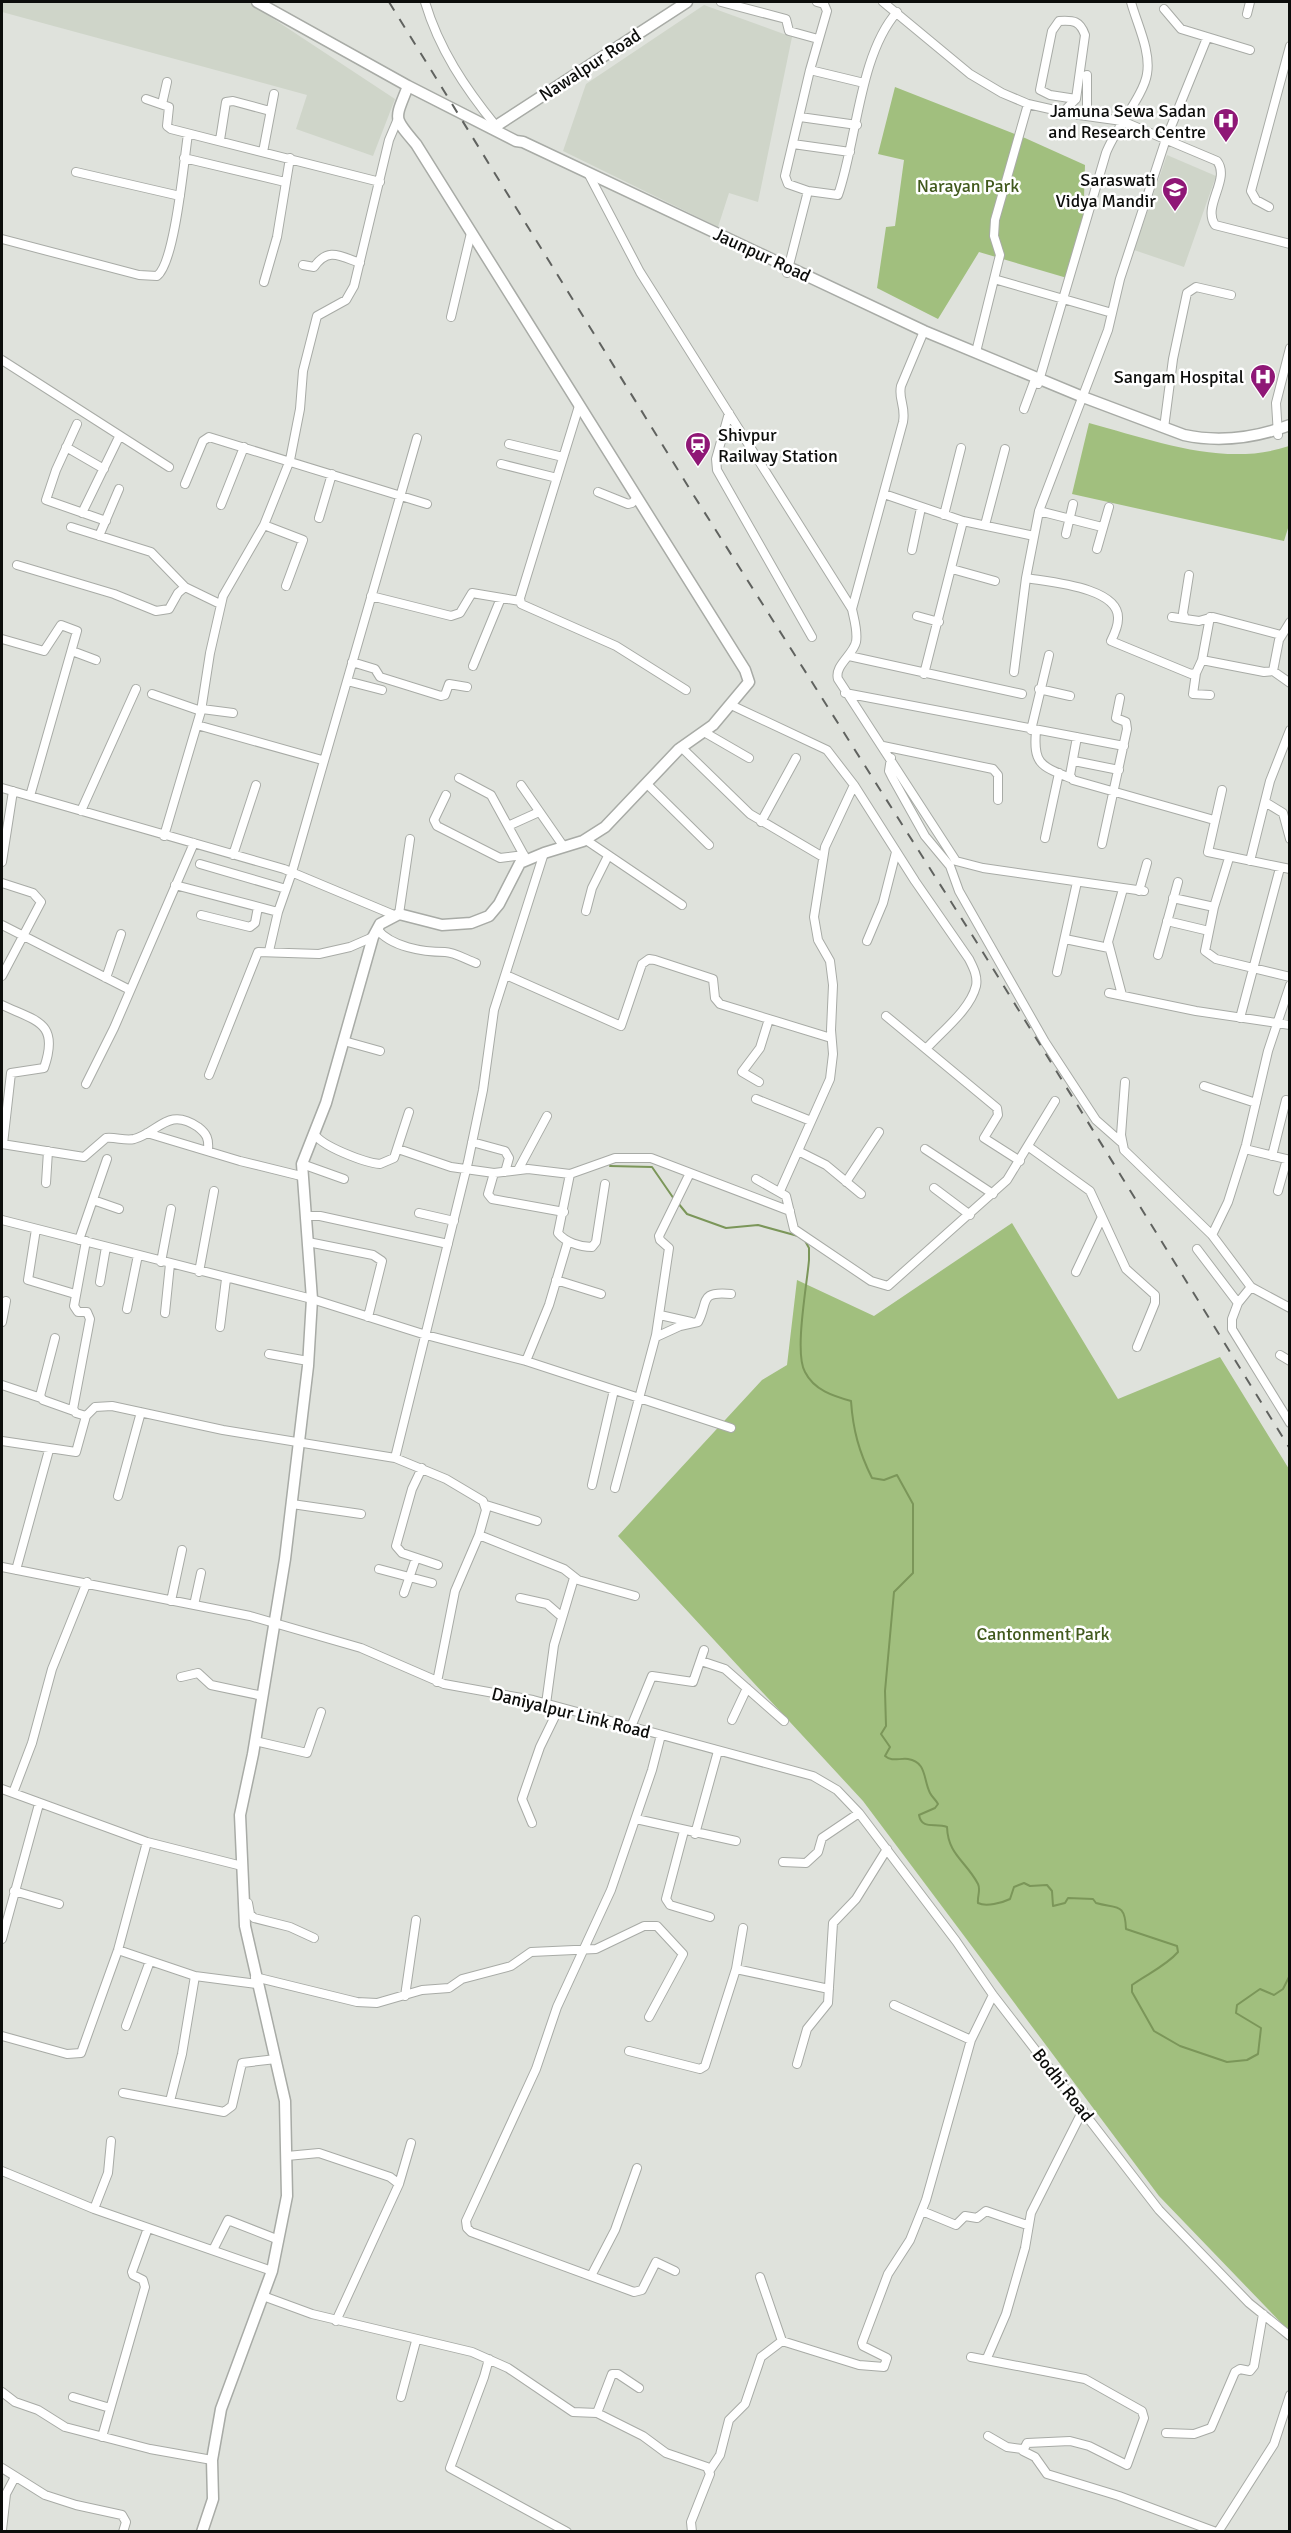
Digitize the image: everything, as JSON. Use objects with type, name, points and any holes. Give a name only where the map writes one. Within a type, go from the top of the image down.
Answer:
[{"type":"street","points":[[425,2],[449,60],[494,127]]},
{"type":"street","name":"Nawalpur Road","points":[[494,127],[687,2]]},
{"type":"street","points":[[721,2],[786,20],[789,31],[818,39]]},
{"type":"street","points":[[817,2],[824,4],[827,10],[810,70],[786,181],[808,191],[838,195],[857,125],[864,83],[890,20],[897,12]]},
{"type":"street","points":[[883,2],[970,75],[987,86],[1028,104],[1122,121],[1217,161],[1221,166],[1211,212],[1215,225],[1290,244]]},
{"type":"street","points":[[1024,409],[1037,382],[1064,298],[1106,153],[1114,133],[1147,73],[1145,50],[1131,2]]},
{"type":"street","points":[[1247,14],[1250,2]]},
{"type":"street","points":[[263,4],[408,86],[494,127],[516,141],[520,147],[590,177],[922,333],[1158,434],[1196,444],[1250,444],[1290,425]]},
{"type":"street","points":[[1164,9],[1181,29],[1250,50]]},
{"type":"street","points":[[1063,112],[1076,99],[1085,35],[1082,25],[1077,22],[1059,21],[1052,31],[1040,90],[1050,95],[1076,99]]},
{"type":"street","points":[[1014,672],[1026,578],[1040,511],[1112,313],[1120,279],[1167,139],[1206,38]]},
{"type":"street","points":[[1269,207],[1256,200],[1251,191],[1290,46]]},
{"type":"street","points":[[810,70],[864,83]]},
{"type":"street","points":[[1087,75],[1087,116]]},
{"type":"street","points":[[162,104],[167,82]]},
{"type":"street","points":[[164,836],[202,710],[220,604],[264,525],[290,460],[300,409],[303,371],[317,316],[350,297],[380,182],[388,140],[397,121],[408,86]]},
{"type":"street","points":[[263,152],[274,94]]},
{"type":"street","points":[[146,99],[169,107],[168,128],[380,182]]},
{"type":"street","points":[[220,140],[226,102],[233,101],[270,111]]},
{"type":"street","points":[[976,352],[1000,255],[994,236],[995,219],[1028,104]]},
{"type":"street","points":[[800,117],[857,125]]},
{"type":"street","points":[[397,121],[416,144],[748,677],[747,687],[731,705],[704,732],[681,747],[605,827],[586,840],[525,857],[500,858],[437,826],[434,820],[446,795]]},
{"type":"street","points":[[2,239],[139,275],[157,276],[165,266],[180,196],[188,134]]},
{"type":"street","points":[[793,144],[850,152]]},
{"type":"street","points":[[184,158],[285,182]]},
{"type":"street","points":[[264,282],[277,237],[290,158]]},
{"type":"street","points":[[76,172],[180,196]]},
{"type":"street","points":[[590,177],[640,272],[852,609],[857,634],[849,656],[836,675],[845,693],[891,758],[958,863],[1141,891],[1147,863]]},
{"type":"street","points":[[788,271],[808,191]]},
{"type":"street","points":[[451,317],[471,232]]},
{"type":"street","points":[[303,265],[314,267],[321,257],[331,254],[360,263]]},
{"type":"street","points":[[994,279],[1112,313]]},
{"type":"street","points":[[1164,428],[1173,359],[1187,293],[1196,287],[1231,295]]},
{"type":"street","points":[[922,333],[976,352],[1037,382]]},
{"type":"street","points":[[852,609],[905,412],[900,391],[922,333]]},
{"type":"street","points":[[1278,432],[1276,403],[1290,348]]},
{"type":"street","points":[[2,360],[57,393],[119,437],[169,467]]},
{"type":"street","points":[[1082,400],[1184,435],[1215,439],[1245,438],[1290,431]]},
{"type":"street","points":[[579,406],[520,601],[523,606],[609,643],[686,690]]},
{"type":"street","points":[[729,414],[716,459],[717,470],[812,637]]},
{"type":"street","points":[[77,424],[46,500],[106,521]]},
{"type":"street","points":[[82,513],[119,437]]},
{"type":"street","points":[[185,484],[204,438],[209,437],[290,460],[427,504]]},
{"type":"street","points":[[269,951],[278,912],[292,872],[322,760],[417,438]]},
{"type":"street","points":[[509,444],[563,457]]},
{"type":"street","points":[[66,447],[104,469]]},
{"type":"street","points":[[220,505],[244,447]]},
{"type":"street","points":[[944,515],[961,448]]},
{"type":"street","points":[[985,525],[1005,449]]},
{"type":"street","points":[[501,464],[557,478]]},
{"type":"street","points":[[319,518],[332,474]]},
{"type":"street","points":[[99,536],[119,489]]},
{"type":"street","points":[[598,492],[628,504],[637,498]]},
{"type":"street","points":[[884,494],[963,521],[1034,536]]},
{"type":"street","points":[[1066,534],[1073,504]]},
{"type":"street","points":[[1097,549],[1109,507]]},
{"type":"street","points":[[912,550],[921,508]]},
{"type":"street","points":[[1040,511],[1102,527]]},
{"type":"street","points":[[924,674],[963,521]]},
{"type":"street","points":[[264,525],[303,540],[286,586]]},
{"type":"street","points":[[71,527],[151,552],[185,587],[220,604]]},
{"type":"street","points":[[17,566],[114,594],[160,611],[169,609],[178,593],[185,587]]},
{"type":"street","points":[[952,569],[995,581]]},
{"type":"street","points":[[1185,619],[1183,613],[1189,575]]},
{"type":"street","points":[[1026,578],[1094,591],[1113,603],[1119,618],[1112,641],[1186,673],[1196,673]]},
{"type":"street","points":[[371,596],[451,616],[459,613],[472,593],[520,601]]},
{"type":"street","points":[[473,666],[501,598]]},
{"type":"street","points":[[917,616],[939,622]]},
{"type":"street","points":[[1172,617],[1199,621],[1210,617],[1285,633]]},
{"type":"street","points":[[1210,617],[1193,694],[1210,695]]},
{"type":"street","points":[[1273,672],[1290,622]]},
{"type":"street","points":[[2,639],[44,651],[60,627],[64,625],[77,631],[30,796]]},
{"type":"street","points":[[72,651],[96,660]]},
{"type":"street","points":[[1049,655],[1039,689],[1034,730],[1035,755],[1042,764],[1070,778],[1214,820]]},
{"type":"street","points":[[849,656],[1022,694]]},
{"type":"street","points":[[1202,660],[1273,672],[1290,683]]},
{"type":"street","points":[[352,662],[375,669],[380,677],[441,696],[445,695],[449,684],[467,687]]},
{"type":"street","points":[[347,681],[382,690]]},
{"type":"street","points":[[81,811],[136,689]]},
{"type":"street","points":[[1039,689],[1070,696]]},
{"type":"street","points":[[845,693],[1124,746]]},
{"type":"street","points":[[152,694],[202,710],[232,713]]},
{"type":"street","points":[[1102,844],[1128,724],[1118,720],[1116,715],[1120,698]]},
{"type":"street","points":[[731,705],[821,746],[854,785],[896,852],[969,959],[977,979],[972,994],[956,1017],[926,1049]]},
{"type":"street","points":[[197,725],[322,760]]},
{"type":"street","points":[[1251,861],[1265,802],[1290,730]]},
{"type":"street","points":[[704,732],[749,758]]},
{"type":"street","points":[[1070,778],[1077,737]]},
{"type":"street","points":[[883,746],[993,769],[998,775],[998,800]]},
{"type":"street","points":[[681,747],[739,806],[761,822],[823,857]]},
{"type":"street","points":[[761,822],[795,758]]},
{"type":"street","points":[[891,758],[889,771],[892,777],[927,840],[950,866],[959,891],[1043,1038],[1096,1120],[1121,1142]]},
{"type":"street","points":[[1074,761],[1119,770]]},
{"type":"street","points":[[1045,838],[1059,773]]},
{"type":"street","points":[[459,778],[491,795],[525,857]]},
{"type":"street","points":[[648,784],[709,845]]},
{"type":"street","points":[[233,855],[256,785]]},
{"type":"street","points":[[521,785],[564,847]]},
{"type":"street","points":[[780,1191],[830,1079],[833,1054],[831,967],[818,940],[814,917],[823,857],[829,838],[854,785]]},
{"type":"street","points":[[2,788],[292,872],[397,914],[442,925],[481,920],[495,910],[515,871],[525,857]]},
{"type":"street","points":[[1222,790],[1208,852],[1290,869]]},
{"type":"street","points":[[2,862],[13,791]]},
{"type":"street","points":[[1265,802],[1280,809],[1288,816],[1290,839]]},
{"type":"street","points":[[508,826],[539,812]]},
{"type":"street","points":[[209,1075],[255,956],[263,951],[319,954],[350,947],[375,933],[397,914],[410,839]]},
{"type":"street","points":[[586,840],[682,905]]},
{"type":"street","points":[[86,1084],[194,843]]},
{"type":"street","points":[[867,941],[883,903],[896,852]]},
{"type":"street","points":[[396,1458],[466,1171],[494,1010],[544,853]]},
{"type":"street","points":[[586,911],[592,888],[608,856]]},
{"type":"street","points":[[1229,858],[1214,907],[1205,951],[1210,957],[1290,976]]},
{"type":"street","points":[[200,864],[285,889]]},
{"type":"street","points":[[1240,1018],[1280,867]]},
{"type":"street","points":[[1057,972],[1077,882]]},
{"type":"street","points":[[1158,955],[1178,882]]},
{"type":"street","points":[[2,883],[33,893],[40,898],[39,907],[2,976]]},
{"type":"street","points":[[175,885],[278,912]]},
{"type":"street","points":[[1122,995],[1108,942],[1123,888]]},
{"type":"street","points":[[1173,898],[1214,907]]},
{"type":"street","points":[[201,915],[250,927],[255,923],[258,907]]},
{"type":"street","points":[[1167,921],[1209,931]]},
{"type":"street","points":[[2,926],[130,990]]},
{"type":"street","points":[[375,933],[388,941],[434,953],[448,952],[476,963]]},
{"type":"street","points":[[202,2532],[213,2499],[212,2460],[221,2409],[272,2271],[287,2196],[285,2101],[245,1926],[240,1815],[275,1624],[292,1504],[308,1361],[312,1299],[301,1176],[302,1164],[326,1103],[375,933]]},
{"type":"street","points":[[106,978],[121,934]]},
{"type":"street","points":[[1065,939],[1109,948]]},
{"type":"street","points":[[506,975],[621,1026],[642,964],[649,959],[710,977],[715,983],[717,1002],[831,1038]]},
{"type":"street","points":[[1212,1235],[1228,1202],[1245,1149],[1268,1050],[1290,984]]},
{"type":"street","points":[[1109,993],[1240,1018],[1290,1025]]},
{"type":"street","points":[[2,1005],[39,1022],[45,1026],[48,1034],[44,1068],[11,1073],[2,1144],[84,1157],[106,1138],[133,1140],[162,1122],[188,1122],[208,1136],[208,1150]]},
{"type":"street","points":[[886,1016],[998,1108],[998,1115],[984,1138],[1020,1161]]},
{"type":"street","points":[[759,1082],[742,1072],[760,1048],[769,1019]]},
{"type":"street","points":[[344,1041],[380,1051]]},
{"type":"street","points":[[1125,1082],[1121,1142],[1124,1150],[1212,1235],[1251,1287],[1290,1308]]},
{"type":"street","points":[[1204,1086],[1256,1103]]},
{"type":"street","points":[[756,1099],[811,1122]]},
{"type":"street","points":[[1272,1156],[1286,1100]]},
{"type":"street","points":[[756,1179],[780,1191],[789,1201],[794,1229],[884,1287],[894,1282],[993,1194],[1020,1161],[1055,1101]]},
{"type":"street","points":[[314,1133],[318,1140],[374,1163],[392,1160],[398,1149],[409,1112]]},
{"type":"street","points":[[519,1170],[547,1116]]},
{"type":"street","points":[[846,1182],[879,1132]]},
{"type":"street","points":[[147,1133],[240,1161],[301,1176]]},
{"type":"street","points":[[472,1142],[506,1151],[508,1158],[505,1172]]},
{"type":"street","points":[[1029,1146],[1090,1191],[1126,1269],[1155,1295],[1137,1347]]},
{"type":"street","points":[[398,1149],[466,1171],[494,1173],[519,1170],[570,1174],[621,1157],[651,1158],[790,1211]]},
{"type":"street","points":[[925,1149],[993,1194]]},
{"type":"street","points":[[1245,1149],[1288,1160],[1278,1191]]},
{"type":"street","points":[[46,1183],[48,1151]]},
{"type":"street","points":[[798,1151],[826,1165],[861,1194]]},
{"type":"street","points":[[74,1411],[90,1319],[87,1312],[75,1310],[82,1240],[107,1159]]},
{"type":"street","points":[[302,1164],[344,1179]]},
{"type":"street","points":[[494,1173],[488,1194],[492,1199],[564,1212]]},
{"type":"street","points":[[615,1488],[660,1315],[669,1248],[659,1238],[690,1173]]},
{"type":"street","points":[[570,1174],[558,1233],[568,1241],[583,1247],[594,1246],[605,1184]]},
{"type":"street","points":[[934,1188],[970,1215]]},
{"type":"street","points":[[199,1272],[214,1191]]},
{"type":"street","points":[[93,1200],[119,1209]]},
{"type":"street","points":[[161,1262],[171,1209]]},
{"type":"street","points":[[419,1213],[454,1221]]},
{"type":"street","points":[[305,1216],[321,1216],[448,1244]]},
{"type":"street","points":[[1076,1272],[1102,1217]]},
{"type":"street","points":[[2,1220],[226,1279],[312,1299],[426,1335],[526,1361],[731,1428]]},
{"type":"street","points":[[36,1229],[28,1280],[75,1294]]},
{"type":"street","points":[[526,1361],[568,1241]]},
{"type":"street","points":[[308,1242],[373,1255],[382,1261],[368,1317]]},
{"type":"street","points":[[100,1282],[106,1246]]},
{"type":"street","points":[[1197,1249],[1238,1303]]},
{"type":"street","points":[[127,1309],[138,1255]]},
{"type":"street","points":[[165,1313],[170,1264]]},
{"type":"street","points":[[220,1327],[226,1279]]},
{"type":"street","points":[[556,1280],[601,1293]]},
{"type":"street","points":[[1251,1287],[1238,1303],[1232,1319],[1232,1329],[1290,1423]]},
{"type":"street","points":[[656,1337],[680,1326],[700,1321],[705,1300],[716,1293],[731,1294]]},
{"type":"street","points":[[2,1303],[6,1301],[2,1322]]},
{"type":"street","points":[[660,1315],[696,1323]]},
{"type":"street","points":[[41,1398],[55,1338]]},
{"type":"street","points":[[269,1354],[308,1361]]},
{"type":"street","points":[[1280,1355],[1290,1361]]},
{"type":"street","points":[[2,1385],[86,1416]]},
{"type":"street","points":[[592,1485],[614,1390]]},
{"type":"street","points":[[2,1441],[50,1450],[76,1452],[86,1416],[95,1407],[104,1405],[299,1444],[396,1458],[459,1486],[486,1505],[537,1521]]},
{"type":"street","points":[[118,1496],[141,1412]]},
{"type":"street","points":[[16,1570],[50,1450]]},
{"type":"street","points":[[422,1468],[410,1497],[396,1546],[402,1553],[438,1565]]},
{"type":"street","points":[[292,1504],[361,1514]]},
{"type":"street","points":[[437,1682],[455,1591],[479,1535],[486,1505]]},
{"type":"street","points":[[479,1535],[564,1569],[574,1578],[635,1596]]},
{"type":"street","points":[[171,1601],[182,1550]]},
{"type":"street","points":[[404,1593],[416,1558]]},
{"type":"street","name":"Daniyalpur Link Road","points":[[2,1567],[250,1616],[361,1648],[437,1682],[546,1704],[813,1776],[837,1790],[859,1813]]},
{"type":"street","points":[[379,1569],[432,1583]]},
{"type":"street","points":[[194,1605],[201,1573]]},
{"type":"street","points":[[546,1704],[554,1645],[574,1578]]},
{"type":"street","points":[[13,1793],[32,1743],[52,1669],[87,1582]]},
{"type":"street","points":[[520,1598],[548,1604],[562,1617]]},
{"type":"street","points":[[631,1727],[652,1676],[693,1682],[704,1650]]},
{"type":"street","points":[[701,1661],[725,1669],[784,1721]]},
{"type":"street","points":[[181,1677],[198,1673],[211,1685],[263,1696]]},
{"type":"street","points":[[732,1720],[747,1688]]},
{"type":"street","points":[[532,1822],[522,1799],[540,1748],[559,1708]]},
{"type":"street","points":[[255,1741],[307,1753],[321,1712]]},
{"type":"street","points":[[661,1735],[636,1819],[611,1890],[557,2007],[536,2069],[466,2221],[467,2228],[471,2232],[638,2292],[656,2262],[675,2271]]},
{"type":"street","points":[[695,1834],[718,1751]]},
{"type":"street","points":[[2,1789],[147,1842],[242,1866]]},
{"type":"street","points":[[2,1939],[39,1804]]},
{"type":"street","points":[[783,1862],[806,1863],[818,1852],[822,1838],[859,1813]]},
{"type":"street","name":"Bodhi Road","points":[[859,1813],[956,1941],[993,1995],[1159,2210],[1263,2314],[1290,2336]]},
{"type":"street","points":[[636,1819],[695,1834],[736,1841]]},
{"type":"street","points":[[684,1831],[666,1893],[667,1902],[710,1917]]},
{"type":"street","points":[[2,2036],[76,2056],[81,2053],[118,1950],[147,1842]]},
{"type":"street","points":[[798,2064],[807,2030],[828,2003],[833,1923],[856,1899],[889,1851]]},
{"type":"street","points":[[243,1890],[251,1917],[290,1928],[314,1938]]},
{"type":"street","points":[[14,1891],[59,1904]]},
{"type":"street","points":[[405,1996],[416,1920]]},
{"type":"street","points":[[118,1950],[195,1976],[256,1980],[367,2004],[386,2002],[422,1990],[448,1988],[462,1979],[507,1968],[531,1952],[600,1947],[644,1926],[654,1925],[683,1954],[649,2016]]},
{"type":"street","points":[[629,2050],[703,2068],[736,1969],[743,1928]]},
{"type":"street","points":[[126,2026],[150,1961]]},
{"type":"street","points":[[736,1969],[829,1989]]},
{"type":"street","points":[[170,2101],[182,2054],[195,1976]]},
{"type":"street","points":[[782,2341],[859,2365],[884,2367],[887,2358],[863,2346],[862,2343],[888,2274],[910,2240],[922,2211],[939,2160],[971,2040],[993,1995]]},
{"type":"street","points":[[894,2005],[971,2040]]},
{"type":"street","points":[[123,2093],[224,2112],[229,2110],[242,2062],[276,2060]]},
{"type":"street","points":[[987,2358],[1006,2314],[1025,2248],[1028,2224],[1083,2110]]},
{"type":"street","points":[[94,2209],[108,2173],[111,2141]]},
{"type":"street","points":[[336,2321],[399,2184],[411,2143]]},
{"type":"street","points":[[287,2156],[319,2153],[390,2177],[399,2184]]},
{"type":"street","points":[[591,2276],[615,2230],[637,2168]]},
{"type":"street","points":[[2,2171],[94,2209],[272,2271]]},
{"type":"street","points":[[922,2211],[956,2225],[965,2216],[977,2218],[986,2211],[1028,2224]]},
{"type":"street","points":[[213,2250],[228,2220],[279,2240]]},
{"type":"street","points":[[102,2437],[145,2287],[143,2280],[133,2275],[132,2272],[148,2228]]},
{"type":"street","points":[[760,2277],[782,2341]]},
{"type":"street","points":[[263,2295],[336,2321],[472,2352],[508,2368],[569,2410],[597,2413],[643,2436],[666,2453],[710,2470]]},
{"type":"street","points":[[1166,2433],[1194,2434],[1211,2428],[1235,2372],[1240,2369],[1250,2371],[1254,2366],[1263,2314]]},
{"type":"street","points":[[400,2397],[416,2340]]},
{"type":"street","points":[[692,2532],[690,2526],[706,2488],[710,2470],[720,2455],[730,2417],[745,2404],[761,2357],[782,2341]]},
{"type":"street","points":[[971,2357],[980,2360],[987,2358],[1091,2381],[1144,2413],[1127,2465],[1083,2444],[1063,2439],[1027,2443],[1022,2449]]},
{"type":"street","points":[[489,2359],[450,2468],[567,2532]]},
{"type":"street","points":[[597,2413],[612,2374],[618,2374],[639,2388]]},
{"type":"street","points":[[2,2392],[15,2402],[38,2410],[58,2424],[150,2449],[212,2460]]},
{"type":"street","points":[[988,2436],[1007,2447],[1022,2449],[1035,2457],[1047,2474],[1119,2496],[1217,2532],[1274,2444],[1290,2395]]},
{"type":"street","points":[[73,2397],[110,2408]]},
{"type":"street","points":[[2,2468],[45,2495],[76,2505],[122,2515],[126,2520],[123,2532]]},
{"type":"street","points":[[2,2530],[7,2491],[15,2477]]},
{"type":"shaded area","points":[[2,2],[248,2],[395,99],[373,156],[296,129],[307,95],[2,12]]},
{"type":"shaded area","points":[[704,5],[792,37],[758,202],[729,193],[718,227],[563,151],[586,84]]},
{"type":"shaded area","name":"Saraswati Vidya Mandir","points":[[1167,155],[1216,176],[1184,267],[1134,250]]},
{"type":"green space","name":"Narayan Park","points":[[895,87],[1025,138],[1085,165],[1083,230],[1067,278],[979,252],[938,319],[877,288],[886,227],[895,226],[904,160],[878,154]]},
{"type":"green space","points":[[1089,423],[1163,444],[1214,453],[1264,452],[1289,446],[1289,525],[1284,541],[1072,494]]},
{"type":"green space","name":"Cantonment Park","points":[[1012,1223],[1118,1399],[1220,1357],[1289,1469],[1289,2331],[1159,2196],[863,1801],[618,1536],[762,1380],[787,1365],[797,1280],[874,1316]]},
{"type":"waterway","points":[[610,1166],[652,1167],[674,1199]]},
{"type":"waterway","points":[[678,1203],[687,1214],[726,1228],[758,1225],[798,1236]]},
{"type":"waterway","points":[[804,1239],[809,1248],[801,1335],[802,1363],[805,1372],[819,1388],[851,1401],[857,1441],[872,1478],[884,1480],[897,1475],[913,1504],[913,1573],[894,1592],[885,1691],[886,1726],[881,1734],[890,1747],[885,1756],[914,1761],[924,1772],[930,1793],[938,1804],[935,1808],[919,1815],[921,1820],[926,1825],[947,1827],[948,1837],[954,1851],[978,1884],[978,1903],[990,1905],[1010,1899],[1014,1887],[1024,1883],[1030,1886],[1047,1885],[1052,1891],[1053,1906],[1065,1903],[1068,1898],[1093,1899],[1096,1903],[1122,1910],[1126,1929],[1177,1946],[1178,1952],[1162,1966],[1132,1985],[1132,1992],[1154,2031],[1180,2046],[1227,2062],[1247,2060],[1258,2054],[1261,2028],[1236,2013],[1237,2005],[1260,1989],[1274,1995],[1283,1989],[1290,1975]]},
{"type":"railway","points":[[389,2],[691,491],[979,946],[1290,1449]]},
{"type":"place","name":"Jamuna Sewa Sadan and Research Centre","points":[[1226,144]]},
{"type":"place","name":"Saraswati Vidya Mandir","points":[[1175,213]]},
{"type":"place","name":"Sangam Hospital","points":[[1263,400]]},
{"type":"place","name":"Shivpur Railway Station","points":[[698,468]]}]
